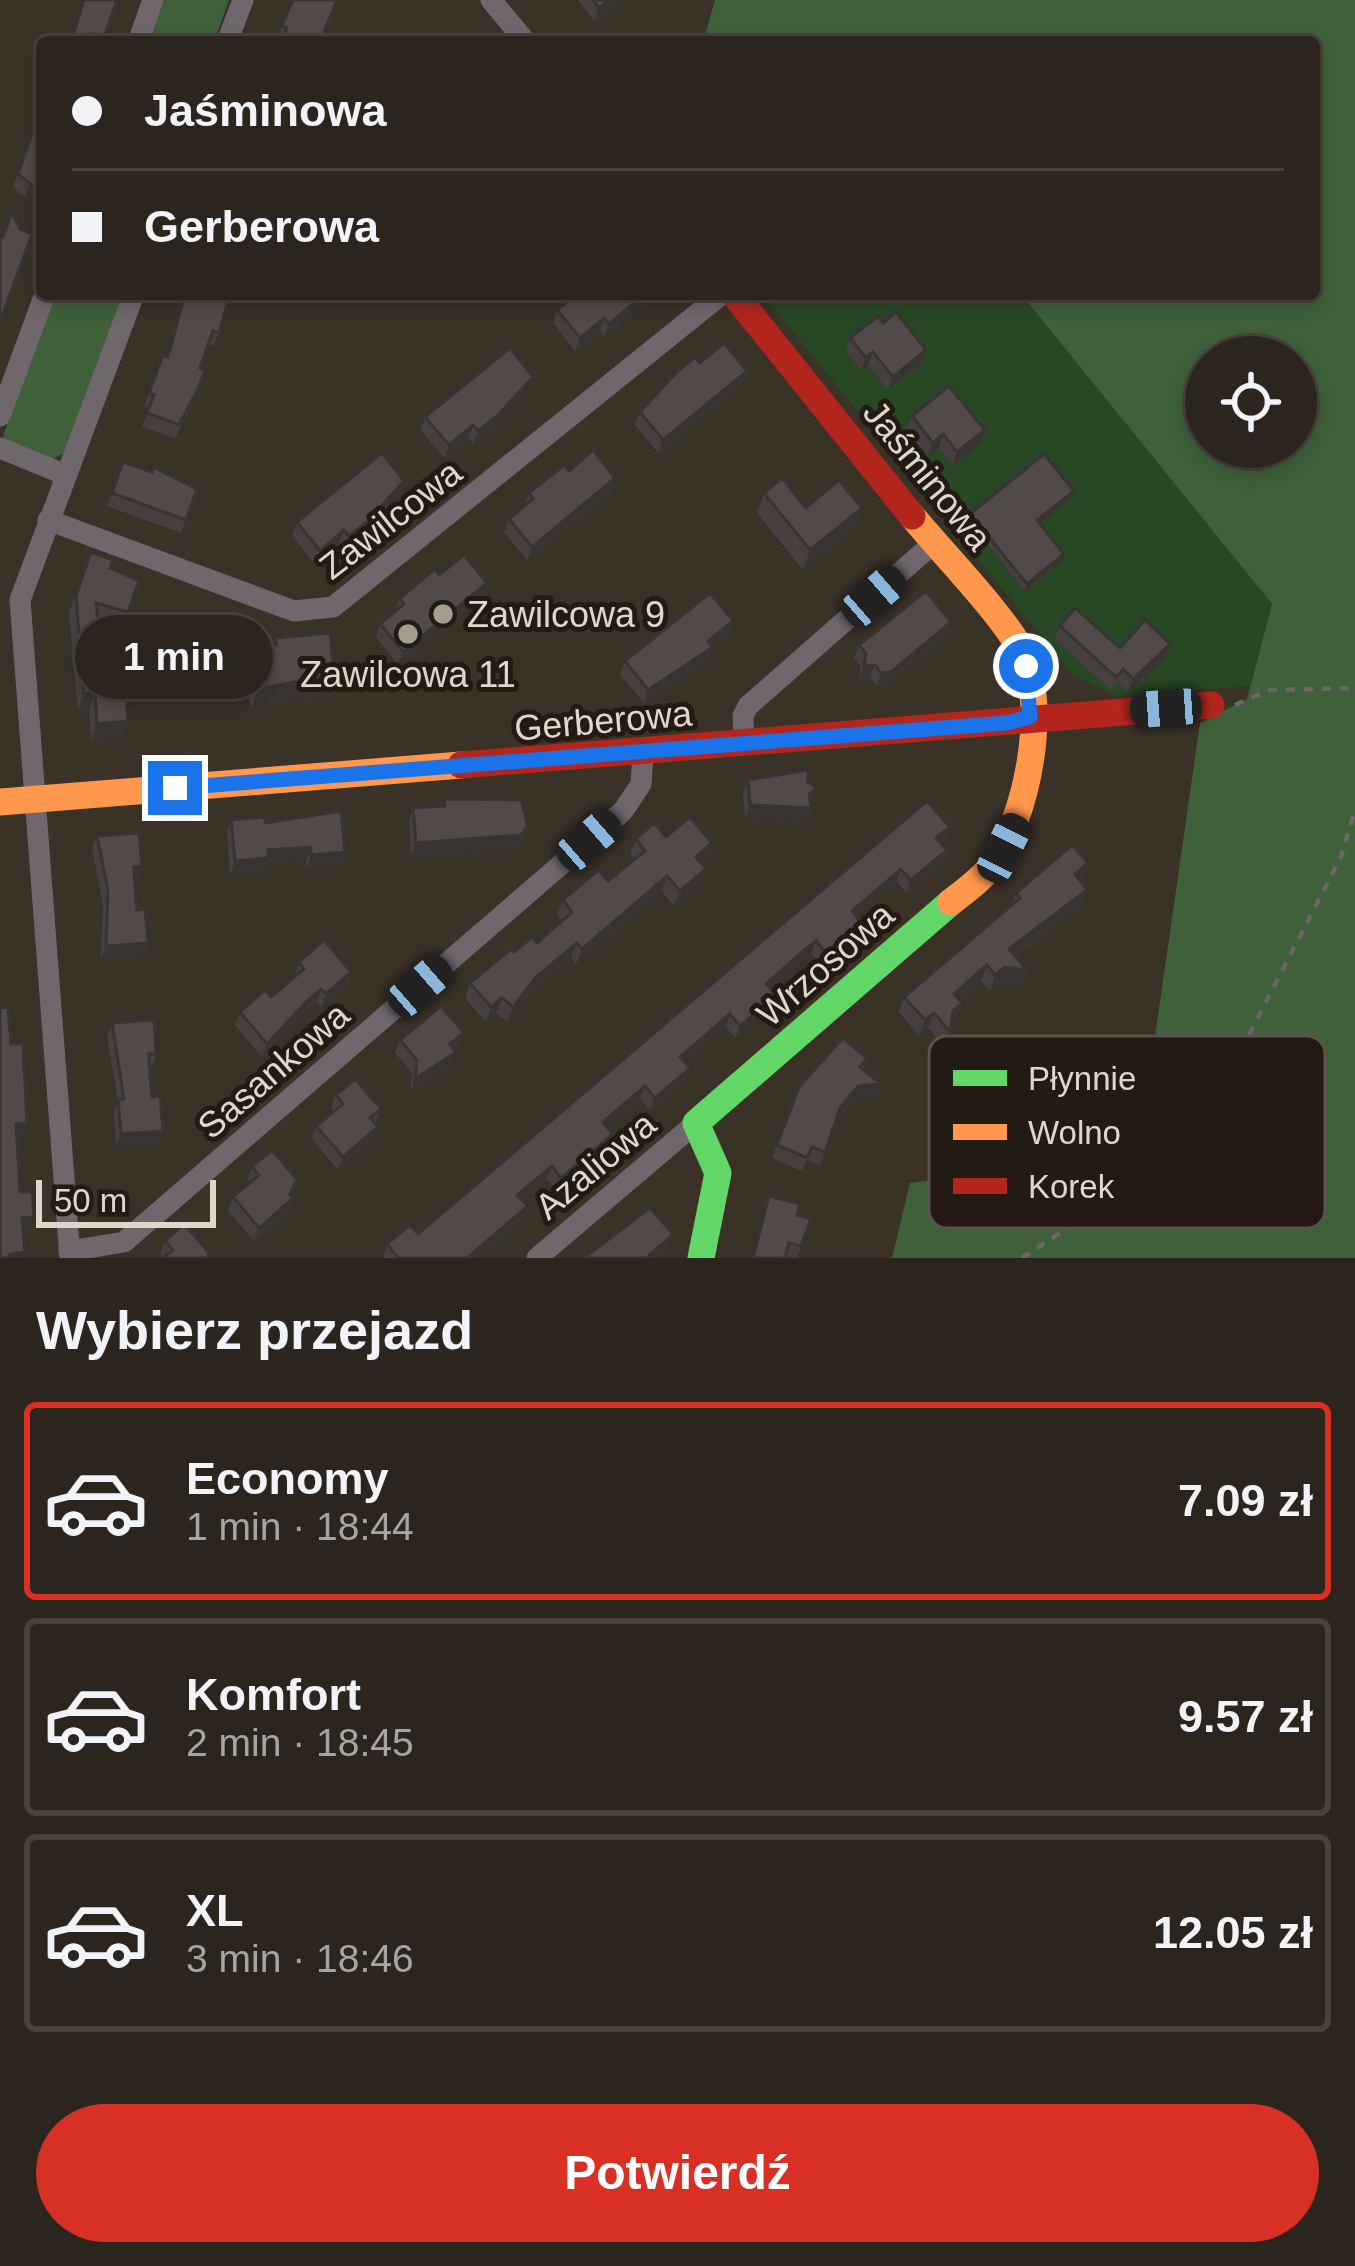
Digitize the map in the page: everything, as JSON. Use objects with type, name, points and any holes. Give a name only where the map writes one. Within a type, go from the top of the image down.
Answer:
[{"type":"street","points":[[140,36],[153,0]]},
{"type":"street","points":[[229,36],[243,0]]},
{"type":"street","points":[[491,0],[521,36]]},
{"type":"street","points":[[0,416],[43,300]]},
{"type":"street","points":[[70,1255],[20,600],[132,300]]},
{"type":"street","name":"Zawilcowa","points":[[48,520],[294,611],[333,607],[715,300]]},
{"type":"street","name":"Jaśminowa","points":[[739,300],[1022,652],[1030,717]]},
{"type":"street","points":[[0,448],[66,475]]},
{"type":"street","points":[[744,744],[743,716],[748,706],[936,541]]},
{"type":"street","name":"Gerberowa","points":[[0,802],[1211,705]]},
{"type":"street","name":"Wrzosowa","points":[[696,1123],[991,868],[1023,801],[1030,717]]},
{"type":"street","name":"Sasankowa","points":[[70,1255],[124,1242],[623,811],[640,784],[643,754]]},
{"type":"street","points":[[696,1123],[717,1150],[723,1170],[701,1258]]},
{"type":"street","name":"Azaliowa","points":[[537,1258],[696,1123]]},
{"type":"path","points":[[1211,705],[1245,704],[1269,691],[1355,688]]},
{"type":"path","points":[[1249,1036],[1342,856],[1355,810]]},
{"type":"path","points":[[1022,1258],[1068,1228]]},
{"type":"green space","points":[[164,0],[229,0],[216,36],[151,36]]},
{"type":"green space","points":[[715,0],[1355,0],[1355,1258],[892,1258],[910,1183],[929,1181],[929,1228],[1325,1228],[1325,1036],[1155,1036],[1200,723],[1247,699],[1272,604],[1026,300],[1320,300],[1320,36],[705,36]]},
{"type":"green space","points":[[52,300],[122,300],[64,453],[49,461],[4,442]]},
{"type":"green space","points":[[767,300],[1026,300],[1272,604],[1251,686],[1117,696],[1073,676]]},
{"type":"building","points":[[84,0],[117,0],[105,36],[73,36]]},
{"type":"building","points":[[293,0],[337,0],[322,36],[284,36],[287,28],[282,26]]},
{"type":"building","points":[[36,123],[36,184],[18,174]]},
{"type":"building","points":[[12,212],[20,229],[32,234],[0,322],[0,237]]},
{"type":"building","points":[[183,300],[228,300],[219,333],[213,331],[200,368],[205,370],[198,389],[179,425],[147,413],[163,355],[168,357]]},
{"type":"building","points":[[570,300],[638,300],[609,324],[604,318],[580,338],[557,310]]},
{"type":"building","points":[[896,312],[926,350],[893,377],[873,352],[866,358],[850,338],[878,316],[883,323]]},
{"type":"building","points":[[724,343],[747,371],[663,440],[640,412],[695,357],[700,363]]},
{"type":"building","points":[[510,348],[533,377],[496,417],[478,431],[473,425],[449,445],[425,417]]},
{"type":"building","points":[[949,386],[985,430],[957,452],[943,434],[933,443],[912,416]]},
{"type":"building","points":[[593,450],[615,478],[532,547],[509,519],[533,499],[529,493],[564,465],[569,471]]},
{"type":"building","points":[[382,453],[404,481],[367,522],[349,536],[344,530],[320,551],[297,522]]},
{"type":"building","points":[[1044,454],[1074,491],[1037,520],[1064,554],[1027,584],[970,514]]},
{"type":"building","points":[[123,462],[152,472],[153,467],[197,489],[186,520],[112,493]]},
{"type":"building","points":[[782,478],[806,508],[839,480],[862,508],[810,550],[764,493]]},
{"type":"building","points":[[91,552],[113,560],[110,568],[139,581],[128,612],[96,603],[104,669],[124,668],[128,721],[97,724],[95,693],[84,694],[76,596]]},
{"type":"building","points":[[464,555],[487,583],[403,652],[380,624],[404,604],[400,598],[435,569],[439,575]]},
{"type":"building","points":[[926,591],[951,622],[891,672],[864,666],[866,654],[859,645]]},
{"type":"building","points":[[710,593],[733,621],[708,641],[713,647],[648,690],[625,661]]},
{"type":"building","points":[[1075,608],[1120,648],[1145,620],[1170,644],[1133,679],[1123,669],[1116,677],[1060,626]]},
{"type":"building","points":[[330,633],[333,667],[326,676],[258,689],[254,647],[276,645],[275,638]]},
{"type":"building","points":[[808,770],[808,782],[816,788],[809,795],[811,808],[750,805],[748,780]]},
{"type":"building","points":[[444,799],[521,800],[528,826],[521,835],[416,843],[413,808],[445,806]]},
{"type":"building","points":[[927,801],[950,827],[936,838],[947,850],[911,880],[901,869],[852,911],[861,923],[826,953],[816,941],[802,952],[766,984],[776,995],[740,1026],[730,1014],[680,1057],[690,1068],[655,1098],[645,1086],[603,1122],[613,1134],[561,1178],[552,1166],[517,1195],[528,1206],[467,1258],[398,1258],[387,1244],[410,1225],[418,1234]]},
{"type":"building","points":[[341,811],[345,852],[311,855],[311,847],[268,850],[268,858],[235,861],[231,820],[265,817],[265,823]]},
{"type":"building","points":[[690,817],[712,843],[696,857],[706,869],[680,891],[667,876],[582,949],[577,943],[536,977],[513,1007],[502,998],[491,1007],[470,983],[511,949],[514,952],[532,937],[537,943],[572,912],[563,900],[598,870],[608,881],[645,851],[636,839],[654,823],[666,837]]},
{"type":"building","points":[[139,833],[142,866],[134,867],[135,888],[137,910],[145,909],[148,943],[106,946],[108,890],[97,836]]},
{"type":"building","points":[[1072,845],[1088,863],[1075,874],[1087,890],[1009,949],[1027,970],[1005,967],[995,975],[987,965],[954,994],[962,1003],[953,1011],[950,1032],[934,1013],[925,1020],[904,997],[1020,898],[1016,893]]},
{"type":"building","points":[[324,940],[351,972],[326,994],[321,989],[267,1044],[240,1012],[265,990],[271,997],[304,969],[299,962]]},
{"type":"building","points":[[441,1006],[464,1033],[450,1044],[456,1052],[415,1079],[417,1060],[400,1040]]},
{"type":"building","points":[[8,1007],[11,1044],[23,1044],[27,1123],[16,1124],[20,1192],[32,1192],[34,1217],[22,1218],[25,1252],[0,1258],[0,1008]]},
{"type":"building","points":[[154,1020],[156,1054],[149,1054],[150,1076],[152,1097],[160,1096],[163,1131],[121,1134],[118,1100],[124,1099],[112,1023]]},
{"type":"building","points":[[843,1038],[867,1058],[860,1067],[881,1084],[858,1086],[840,1108],[825,1152],[812,1147],[807,1158],[777,1145],[799,1087]]},
{"type":"building","points":[[355,1079],[381,1109],[370,1118],[378,1127],[343,1157],[316,1126],[343,1104],[336,1095]]},
{"type":"building","points":[[272,1150],[297,1180],[290,1194],[293,1198],[259,1228],[233,1197],[259,1175],[252,1167]]},
{"type":"building","points":[[769,1196],[800,1204],[797,1215],[811,1219],[801,1246],[789,1243],[785,1258],[753,1258]]},
{"type":"building","points":[[650,1208],[673,1234],[646,1258],[584,1258]]},
{"type":"building","points":[[184,1224],[210,1254],[206,1258],[163,1258],[173,1250],[165,1241]]},
{"type":"traffic: fast","points":[[701,1258],[718,1173],[696,1123],[951,902]]},
{"type":"traffic: slow","points":[[912,516],[1014,638],[1030,675],[1034,702],[1030,762],[1015,820],[992,865],[951,902]]},
{"type":"traffic: slow","points":[[0,802],[461,765]]},
{"type":"traffic: jam","points":[[739,300],[912,516]]},
{"type":"traffic: jam","points":[[461,765],[1211,705]]},
{"type":"place","name":"Zawilcowa 9","points":[[443,614]]},
{"type":"place","name":"Zawilcowa 11","points":[[408,634]]},
{"type":"route","points":[[175,788],[1006,723],[1030,717],[1026,666]]}]
